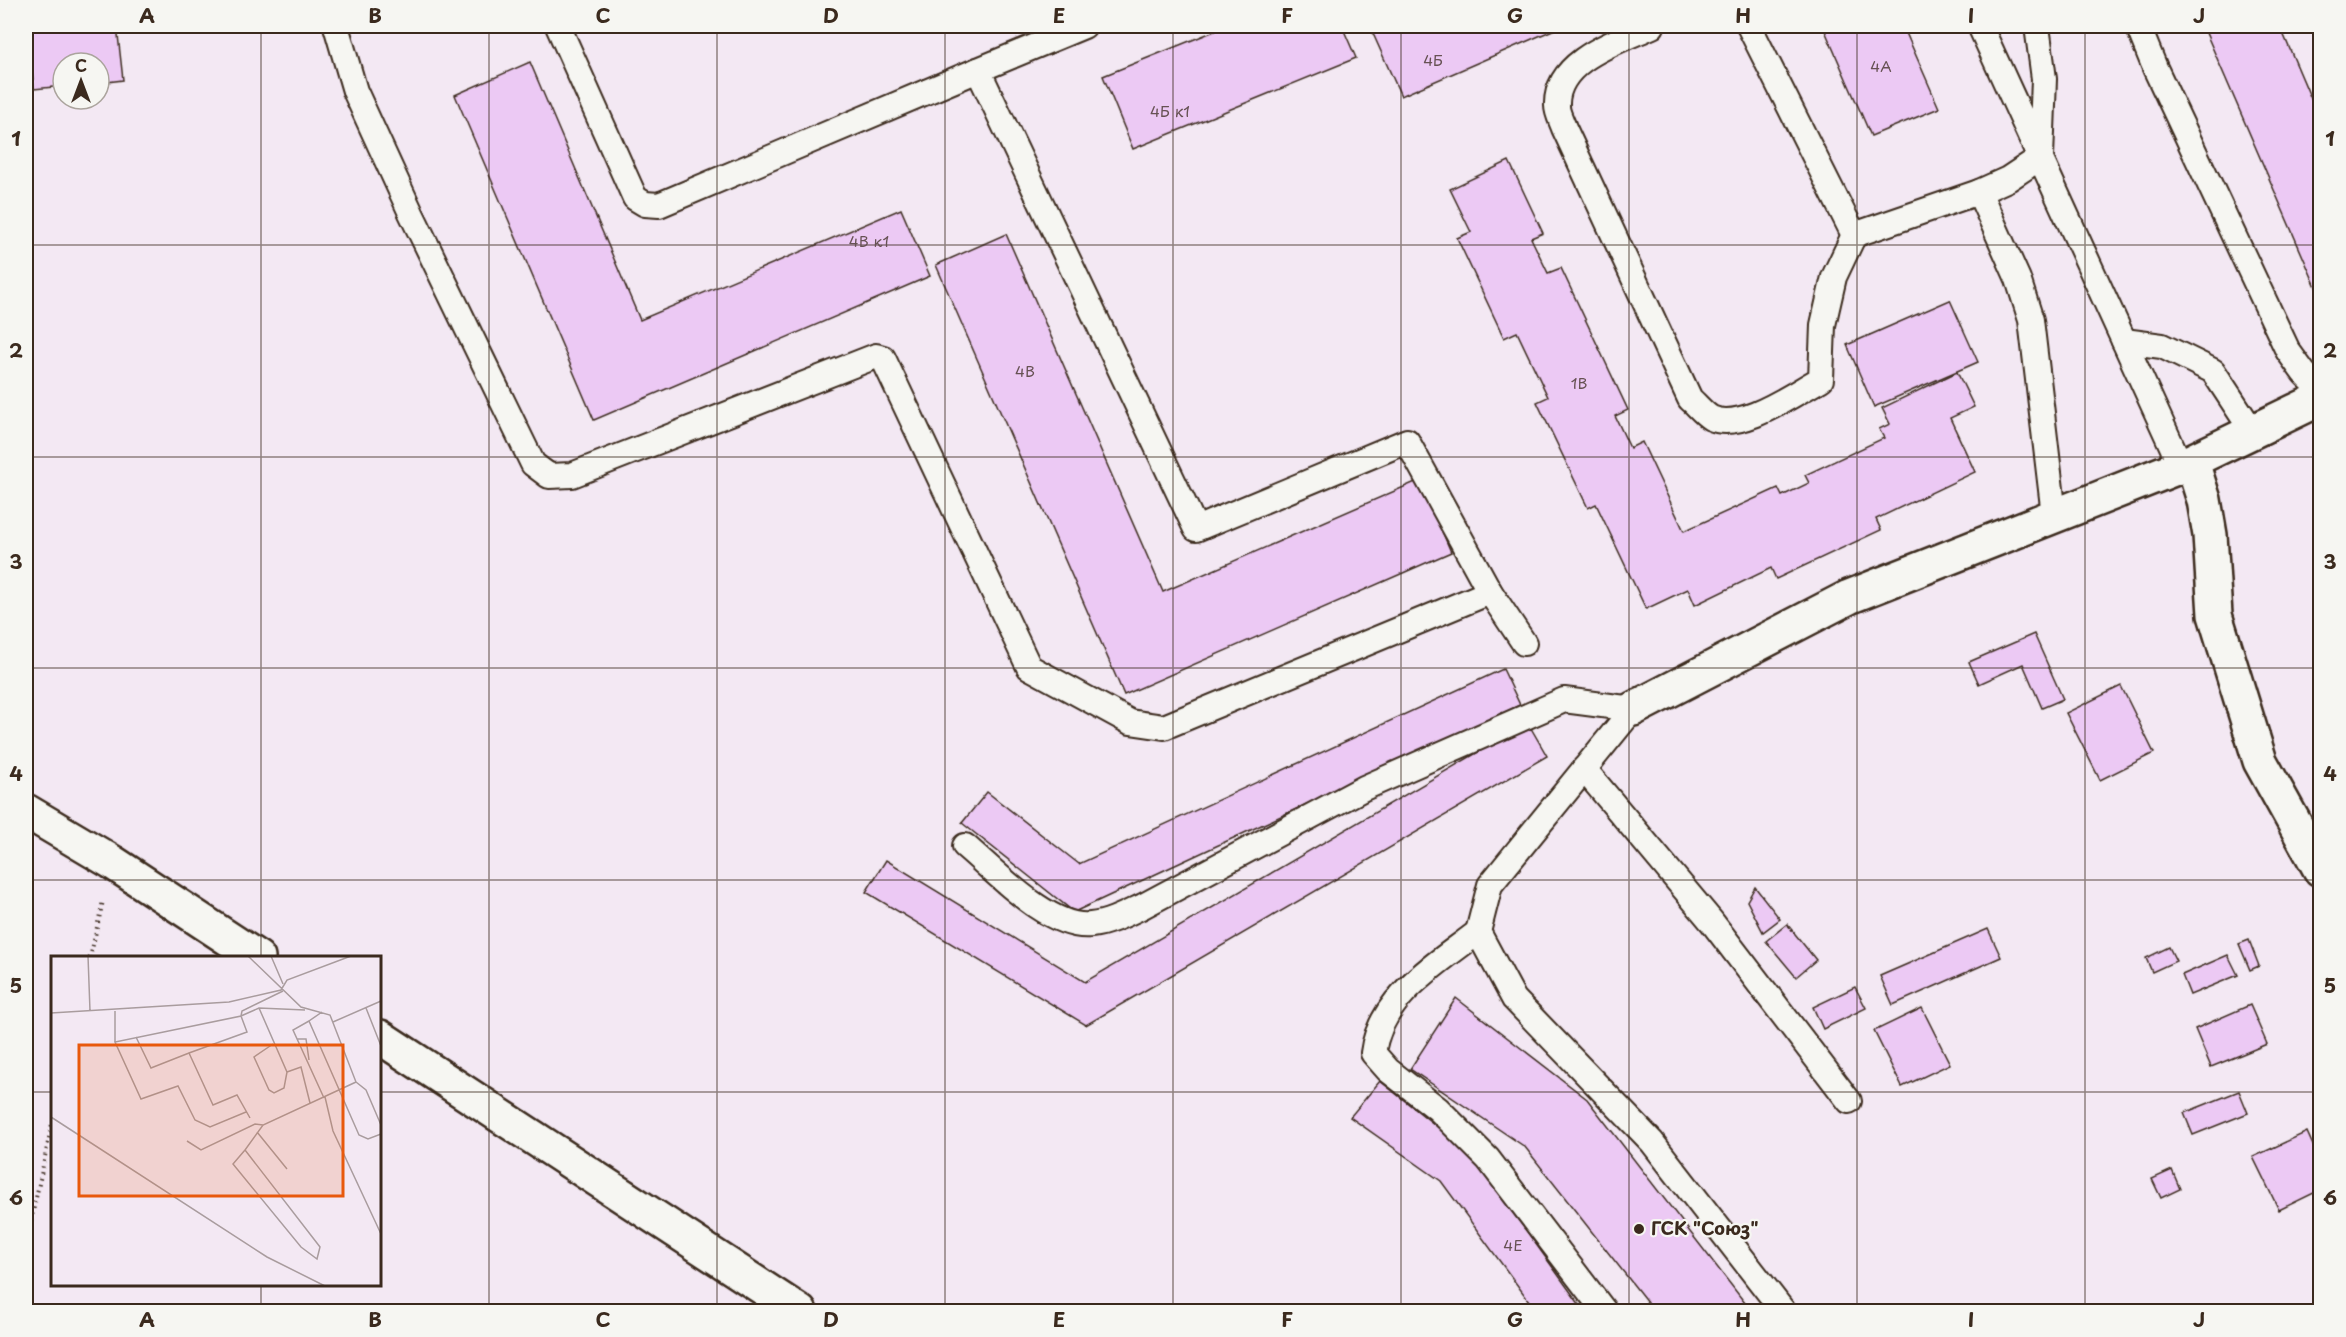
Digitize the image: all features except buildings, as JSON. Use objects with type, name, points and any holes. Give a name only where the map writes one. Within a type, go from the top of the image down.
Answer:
[{"type":"street","points":[[1633,709],[1849,597],[2186,464],[2320,399]]},
{"type":"street","points":[[2186,464],[2204,500],[2210,535],[2215,615],[2260,761],[2320,869]]},
{"type":"street","points":[[26,811],[112,862],[256,956]]},
{"type":"street","points":[[381,1038],[800,1311]]},
{"type":"lane","points":[[336,26],[355,91],[411,213],[533,464],[549,476],[572,475],[876,356],[883,358],[1029,667],[1130,722],[1164,727],[1490,592]]},
{"type":"lane","points":[[558,26],[635,198],[645,204],[658,205],[1084,26]]},
{"type":"lane","points":[[1652,26],[1595,52],[1575,66],[1562,85],[1557,106],[1564,128],[1690,399],[1712,418],[1736,420],[1761,412],[1821,379],[1823,325],[1834,277],[1854,235],[1979,192],[2008,179],[2041,157]]},
{"type":"lane","points":[[1749,26],[1854,235]]},
{"type":"lane","points":[[1980,26],[2124,341],[2186,464]]},
{"type":"lane","points":[[2037,26],[2044,80],[2041,157]]},
{"type":"lane","points":[[2138,26],[2155,68],[2288,351],[2320,390]]},
{"type":"lane","points":[[978,70],[1196,529],[1407,441],[1490,592],[1524,643]]},
{"type":"lane","points":[[1979,192],[2018,279],[2031,320],[2054,515]]},
{"type":"lane","points":[[2124,341],[2162,346],[2213,371],[2253,432]]},
{"type":"lane","points":[[965,846],[1044,912],[1074,925],[1110,921],[1143,906],[1364,788],[1564,700],[1633,709]]},
{"type":"lane","points":[[1605,1311],[1488,1159],[1438,1109],[1388,1070],[1373,1053],[1376,1034],[1406,988],[1478,932],[1490,885],[1633,709]]},
{"type":"lane","points":[[1584,769],[1712,922],[1849,1101]]},
{"type":"lane","points":[[1478,932],[1514,999],[1652,1142],[1784,1311]]},
{"type":"path","points":[[90,956],[112,862]]},
{"type":"path","points":[[26,1244],[51,1129]]},
{"type":"place","name":"ГСК \"Союз\"","points":[[1639,1229]]}]
